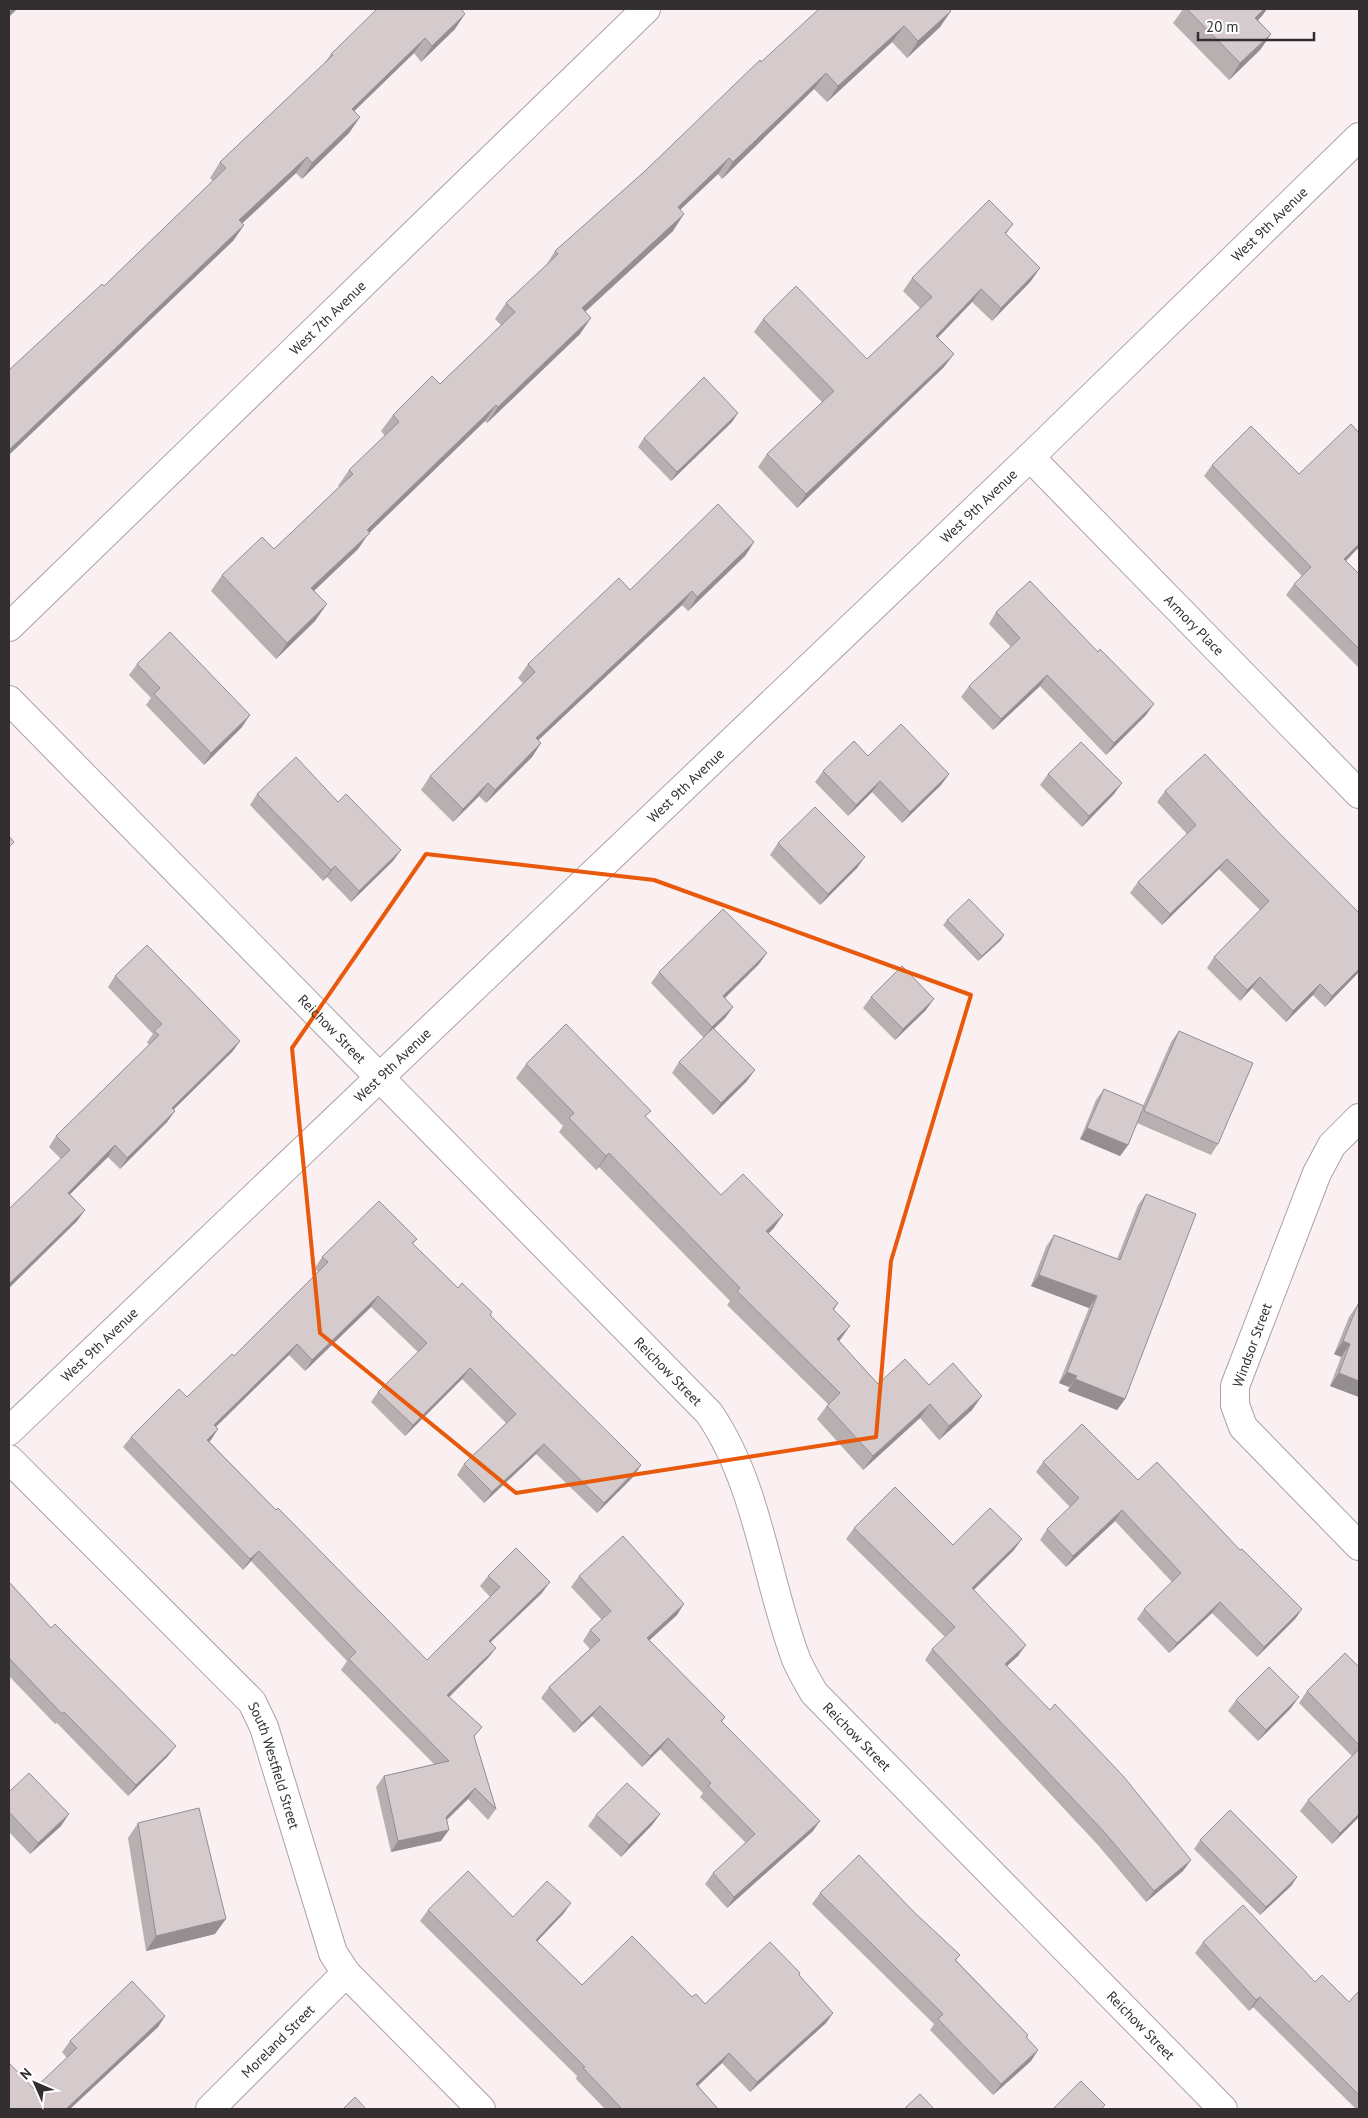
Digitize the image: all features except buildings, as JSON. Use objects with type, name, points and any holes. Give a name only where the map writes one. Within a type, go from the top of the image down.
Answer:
[{"type":"street","name":"West 7th Avenue","points":[[9,627],[646,9]]},
{"type":"street","name":"West 9th Avenue","points":[[9,1431],[1030,457],[1359,137]]},
{"type":"street","name":"Armory Place","points":[[1030,457],[1359,794]]},
{"type":"street","name":"Reichow Street","points":[[9,700],[709,1413],[725,1437],[739,1471],[797,1661],[814,1693],[1223,2109]]},
{"type":"street","name":"Windsor Street","points":[[1359,1118],[1332,1145],[1317,1173],[1235,1386],[1235,1405],[1243,1427],[1359,1546]]},
{"type":"street","name":"South Westfield Street","points":[[9,1459],[252,1702],[264,1727],[333,1953],[346,1973],[481,2109]]},
{"type":"street","name":"Moreland Street","points":[[210,2109],[346,1973]]},
{"type":"highlighted area","points":[[426,854],[654,880],[971,995],[891,1261],[876,1437],[516,1493],[320,1333],[292,1048]]}]
